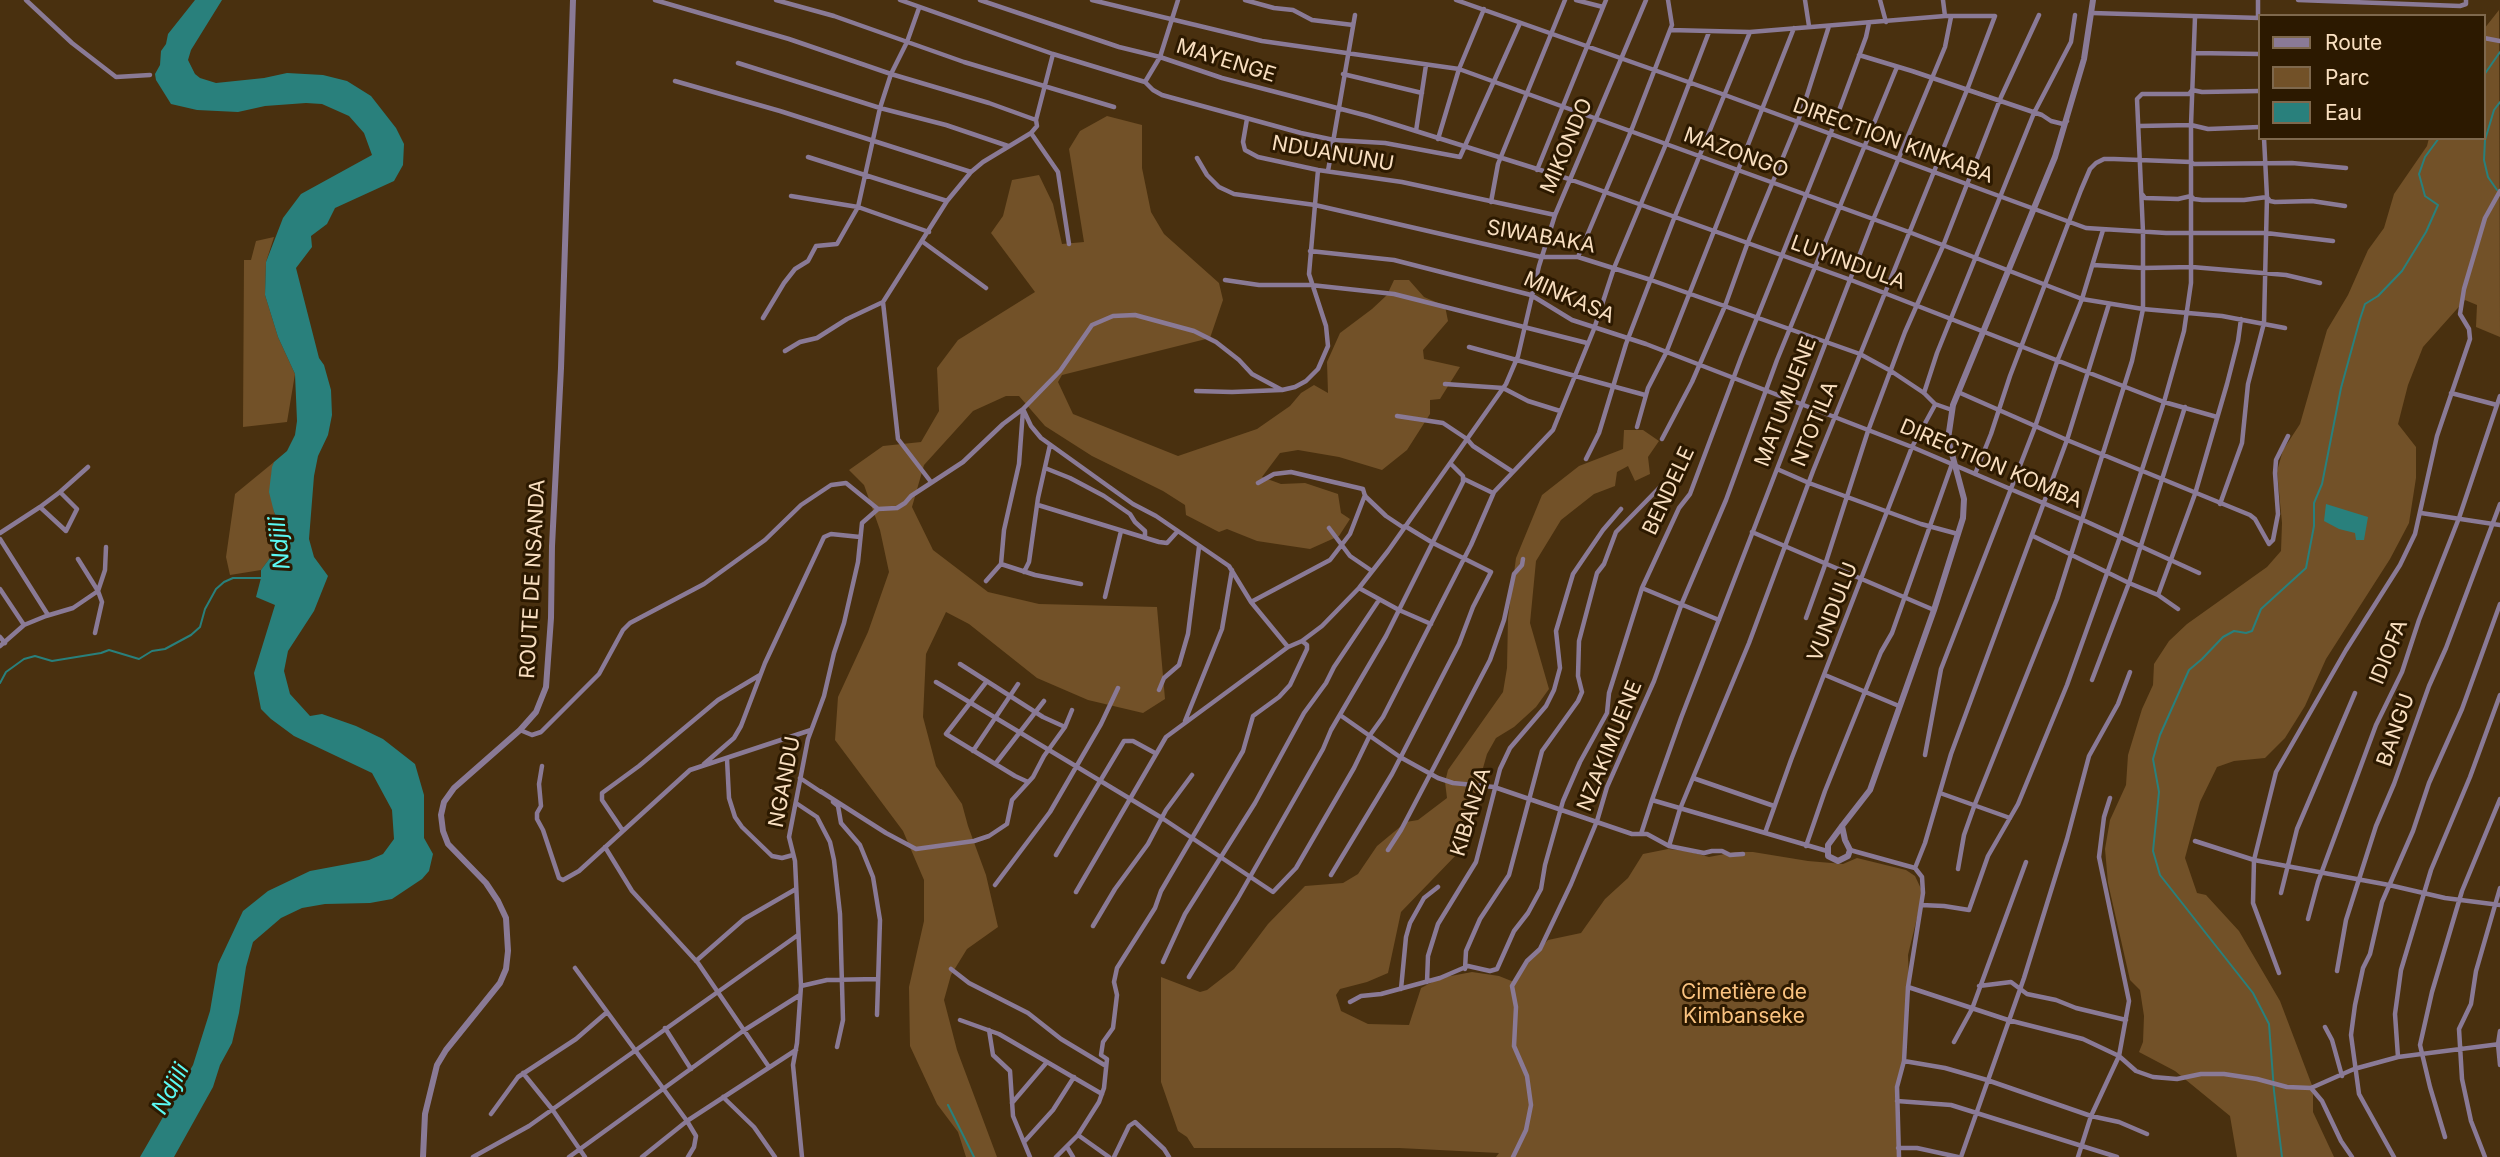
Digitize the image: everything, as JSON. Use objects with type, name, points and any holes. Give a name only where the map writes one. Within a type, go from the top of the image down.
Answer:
[{"type":"street","points":[[26,0],[72,43],[116,77],[150,75]]},
{"type":"street","name":"ROUTE DE NSANDA","points":[[423,1157],[425,1114],[437,1066],[446,1050],[500,983],[506,969],[508,951],[506,918],[498,901],[486,883],[448,844],[441,816],[444,802],[454,788],[520,730],[536,712],[546,687],[551,631],[573,0]]},
{"type":"street","points":[[655,0],[789,39],[1035,120]]},
{"type":"street","points":[[776,0],[834,16],[964,62],[1114,107]]},
{"type":"street","name":"NDUANUNU","points":[[900,0],[1054,54],[1145,82],[1162,95],[1247,119],[1243,142],[1249,154],[1318,170],[1402,182],[1555,215]]},
{"type":"street","name":"MAYENGE","points":[[980,0],[1119,47],[1465,147]]},
{"type":"street","name":"MAZONGO","points":[[1092,0],[1262,41],[1459,69],[1909,232],[2082,299],[2143,309],[2241,319],[2285,328]]},
{"type":"street","points":[[1145,82],[1160,57],[1178,0]]},
{"type":"street","points":[[1245,0],[1293,10],[1312,20],[1353,25]]},
{"type":"street","name":"DIRECTION KINKABA","points":[[1456,0],[1725,95],[1797,124],[2086,228],[2143,232],[2266,233],[2333,240]]},
{"type":"street","points":[[1491,202],[1500,158],[1565,0]]},
{"type":"street","points":[[1576,0],[1603,7]]},
{"type":"street","points":[[1537,170],[1606,0]]},
{"type":"street","name":"MIKONDO","points":[[1185,722],[1289,647],[1303,641],[1322,626],[1359,588],[1451,464],[1503,388],[1517,361],[1531,295],[1555,215],[1646,0]]},
{"type":"street","points":[[1578,257],[1672,25],[1668,0]]},
{"type":"street","points":[[1805,0],[1809,26]]},
{"type":"street","points":[[1881,0],[1886,22]]},
{"type":"street","points":[[1943,0],[1945,16]]},
{"type":"street","points":[[1827,851],[1842,826],[1870,790],[1958,534],[1965,509],[1948,439],[1952,410],[2035,209],[2067,120],[2086,49],[2093,0]]},
{"type":"street","points":[[2298,0],[2460,6],[2466,4],[2466,0]]},
{"type":"street","points":[[763,318],[784,283],[795,269],[808,261],[814,247],[837,244],[858,207],[880,108],[891,74],[907,42],[919,8]]},
{"type":"street","points":[[1438,139],[1459,69],[1484,9]]},
{"type":"street","points":[[2091,14],[2258,18]]},
{"type":"street","points":[[1328,171],[1355,15]]},
{"type":"street","points":[[1806,618],[1868,431],[2000,102],[2039,15]]},
{"type":"street","points":[[1924,393],[1937,353],[2034,113],[2071,42],[2075,15]]},
{"type":"street","name":"NTOTILA","points":[[1669,846],[1680,809],[1787,546],[1835,416],[1995,16],[1951,17]]},
{"type":"street","points":[[1670,30],[1750,32],[1951,17]]},
{"type":"street","name":"MATUMUENE","points":[[1641,834],[1752,532],[1873,220],[1945,47],[1951,17]]},
{"type":"street","points":[[1922,905],[1968,911],[1988,856],[2038,760],[2045,734],[2067,685],[2120,537],[2164,402],[2188,312],[2192,267],[2191,125],[2195,17]]},
{"type":"street","points":[[1247,119],[1334,140],[1385,143],[1460,157],[1521,22]]},
{"type":"street","name":"BENDELE","points":[[1465,968],[1471,966],[1490,971],[1497,969],[1514,931],[1541,889],[1545,865],[1562,809],[1580,762],[1607,713],[1609,693],[1642,588],[1679,508],[1690,494],[1830,135],[1867,37],[1869,23]]},
{"type":"street","points":[[1662,439],[1725,306],[1748,242],[1797,124],[1829,26]]},
{"type":"street","points":[[1637,427],[1645,395],[1666,353],[1794,28]]},
{"type":"street","points":[[936,682],[1162,818],[1273,892],[1296,868],[1370,735],[1383,717],[1464,559],[1493,493],[1549,436],[1594,329],[1614,268],[1709,32]]},
{"type":"street","points":[[1586,459],[1599,433],[1628,339],[1675,216],[1750,32]]},
{"type":"street","points":[[2194,53],[2258,54]]},
{"type":"street","points":[[785,351],[800,342],[817,338],[847,319],[883,302],[947,201],[971,172],[1031,133],[1037,126],[1035,120],[1054,54]]},
{"type":"street","points":[[1859,55],[2063,124],[2067,120]]},
{"type":"street","points":[[738,64],[1009,146]]},
{"type":"street","points":[[1416,131],[1426,65]]},
{"type":"street","points":[[1840,208],[1897,67]]},
{"type":"street","points":[[1343,74],[1422,93]]},
{"type":"street","points":[[675,81],[780,111],[971,172]]},
{"type":"street","points":[[1958,869],[1964,835],[1975,804],[2053,609],[2134,352],[2143,309],[2141,161],[2137,103],[2139,96],[2189,93],[2192,90],[2258,91]]},
{"type":"street","points":[[2139,125],[2191,125],[2198,129],[2258,127]]},
{"type":"street","points":[[1031,133],[1058,172],[1069,244]]},
{"type":"street","points":[[2220,503],[2242,443],[2248,384],[2264,323],[2267,197],[2264,140]]},
{"type":"street","name":"LUYINDULA","points":[[1465,147],[1605,191],[1748,242],[1985,330],[2164,402],[2217,417]]},
{"type":"street","points":[[808,157],[947,201]]},
{"type":"street","name":"SIWABAKA","points":[[1197,158],[1213,181],[1234,194],[1315,205],[1541,257],[1578,257],[1651,280],[1860,354],[1892,371],[1935,404],[1952,410]]},
{"type":"street","points":[[1975,474],[2090,169],[2096,163],[2104,159],[2114,159],[2346,168]]},
{"type":"street","points":[[1196,391],[1232,393],[1282,390],[1306,381],[1318,369],[1328,346],[1326,326],[1309,274],[1318,170]]},
{"type":"street","points":[[2279,972],[2253,903],[2254,860],[2276,772],[2346,650],[2411,545],[2421,513],[2437,436],[2470,339],[2469,329],[2460,314],[2464,289],[2485,218],[2500,191]]},
{"type":"street","points":[[2141,194],[2145,198],[2178,199],[2191,196],[2202,200],[2267,197]]},
{"type":"street","points":[[792,196],[858,207],[929,232]]},
{"type":"street","points":[[2267,197],[2275,202],[2312,201],[2344,206]]},
{"type":"street","name":"NZAKIMUENE","points":[[1513,1157],[1526,1130],[1531,1105],[1527,1076],[1514,1046],[1516,1007],[1512,986],[1527,961],[1541,949],[1548,936],[1597,821],[1612,775],[1654,681],[1682,603],[1721,513],[1790,330],[1840,208]]},
{"type":"street","points":[[1925,755],[1941,669],[2035,427],[2082,299],[2103,230]]},
{"type":"street","points":[[923,242],[986,288]]},
{"type":"street","name":"MINKASA","points":[[1310,251],[1394,260],[1531,295],[1572,320],[1767,392]]},
{"type":"street","points":[[2093,265],[2192,267],[2266,273],[2320,283]]},
{"type":"street","points":[[1225,280],[1259,285],[1311,285],[1394,294],[1587,344]]},
{"type":"street","points":[[883,302],[898,439],[931,482]]},
{"type":"street","points":[[1915,868],[1951,754],[2067,440],[2109,304]]},
{"type":"street","points":[[520,730],[532,735],[541,732],[599,674],[629,623],[704,584],[765,540],[801,505],[820,491],[836,483],[846,483],[878,509],[897,508],[962,462],[1003,424],[1023,410],[1060,371],[1093,325],[1113,316],[1135,315],[1194,331],[1216,342],[1252,374],[1282,390]]},
{"type":"street","points":[[2158,595],[2195,494],[2238,341],[2241,319]]},
{"type":"street","points":[[1469,347],[1645,395]]},
{"type":"street","points":[[1445,384],[1503,388],[1528,401],[1560,411]]},
{"type":"street","points":[[1958,391],[2035,427],[2250,515],[2259,525],[2267,543],[2271,542],[2278,514],[2276,460],[2288,436]]},
{"type":"street","name":"DIRECTION KOMBA","points":[[1767,392],[1953,463],[2199,573]]},
{"type":"street","points":[[2451,393],[2497,405]]},
{"type":"street","name":"IDIOFA","points":[[2308,919],[2376,725],[2402,671],[2459,519],[2500,396]]},
{"type":"street","name":"VUNDULU","points":[[1765,833],[1912,447],[1935,404]]},
{"type":"street","points":[[2092,680],[2129,583],[2185,407]]},
{"type":"street","points":[[1023,410],[1041,438],[1133,505],[1156,516],[1225,562],[1251,602],[1289,647]]},
{"type":"street","points":[[986,581],[1001,564],[1004,530],[1019,464],[1023,410]]},
{"type":"street","points":[[1397,416],[1443,423],[1513,472]]},
{"type":"street","points":[[1024,572],[1029,562],[1051,444]]},
{"type":"street","points":[[1806,846],[1825,791],[1892,633],[1953,463]]},
{"type":"street","points":[[1451,464],[1464,479],[1493,493]]},
{"type":"street","points":[[0,533],[60,492],[88,467]]},
{"type":"street","points":[[1045,468],[1104,496],[1130,514],[1135,522],[1143,527],[1145,537]]},
{"type":"street","points":[[1777,470],[1958,534]]},
{"type":"street","points":[[1258,483],[1274,474],[1298,472],[1363,489],[1386,516],[1491,572],[1473,607],[1459,644],[1400,757],[1331,875]]},
{"type":"street","points":[[1189,977],[1324,749],[1331,730],[1399,610],[1464,479]]},
{"type":"street","points":[[1350,1002],[1361,996],[1427,982],[1465,968],[1466,951],[1480,919],[1509,875],[1542,751],[1582,692],[1578,676],[1579,641],[1597,573],[1604,564],[1616,532],[1665,482]]},
{"type":"street","points":[[40,507],[66,531],[78,509],[60,492]]},
{"type":"street","points":[[1251,602],[1330,560],[1350,534],[1366,494]]},
{"type":"street","name":"BANGU","points":[[2337,971],[2346,920],[2358,879],[2500,503]]},
{"type":"street","points":[[1038,505],[1167,543],[1177,531]]},
{"type":"street","name":"NGANDU","points":[[802,1157],[793,1065],[801,986],[796,890],[789,836],[811,729],[824,696],[844,623],[858,562],[862,523],[878,509]]},
{"type":"street","name":"KIBANZA","points":[[1427,982],[1427,956],[1438,924],[1476,862],[1494,787],[1510,748],[1546,706],[1554,690],[1560,668],[1556,631],[1573,574],[1620,509]]},
{"type":"street","points":[[2421,513],[2500,525]]},
{"type":"street","points":[[1329,528],[1359,563],[1372,571]]},
{"type":"street","points":[[1105,597],[1121,531]]},
{"type":"street","points":[[1752,532],[1934,610]]},
{"type":"street","points":[[704,764],[734,738],[741,726],[760,675],[824,537],[831,534],[860,537]]},
{"type":"street","points":[[2033,536],[2158,595],[2178,609]]},
{"type":"street","points":[[0,539],[48,615]]},
{"type":"street","points":[[0,637],[2,645],[24,625],[73,608],[98,591],[105,570],[106,547]]},
{"type":"street","points":[[1159,690],[1164,677],[1179,665],[1188,634],[1199,547]]},
{"type":"street","points":[[78,559],[102,602],[95,633]]},
{"type":"street","points":[[1388,850],[1490,660],[1504,620],[1514,574],[1522,565],[1523,559]]},
{"type":"street","points":[[1001,564],[1024,572],[1081,584]]},
{"type":"street","points":[[1076,892],[1155,753],[1166,737],[1185,722],[1222,629],[1232,570]]},
{"type":"street","points":[[1359,588],[1431,624]]},
{"type":"street","points":[[1642,588],[1719,620]]},
{"type":"street","points":[[0,589],[24,625]]},
{"type":"street","points":[[1163,962],[1185,914],[1255,803],[1304,713],[1379,600]]},
{"type":"street","points":[[2394,1157],[2359,1094],[2351,1035],[2354,1005],[2389,885],[2413,831],[2429,783],[2462,709],[2500,604]]},
{"type":"street","points":[[1056,1157],[1078,1135],[1091,1117],[1102,1094],[1107,1059],[1102,1057],[1101,1053],[1105,1038],[1113,1028],[1117,995],[1114,976],[1243,751],[1253,716],[1279,697],[1290,685],[1307,649],[1303,641]]},
{"type":"street","points":[[960,664],[1035,712],[1065,727]]},
{"type":"street","points":[[1898,1148],[1917,1148],[1959,1157],[1978,1113],[1987,1080],[2020,990],[2067,839],[2089,756],[2118,704],[2130,672]]},
{"type":"street","points":[[622,831],[602,800],[602,793],[718,700],[760,675]]},
{"type":"street","points":[[1825,675],[1899,706]]},
{"type":"street","points":[[987,681],[946,734],[1028,782]]},
{"type":"street","points":[[973,751],[1018,684]]},
{"type":"street","points":[[995,885],[1050,812],[1118,688]]},
{"type":"street","points":[[2281,893],[2301,820],[2354,693]]},
{"type":"street","points":[[2399,1057],[2395,1014],[2401,970],[2431,870],[2475,765],[2500,695]]},
{"type":"street","points":[[996,763],[1044,701]]},
{"type":"street","points":[[800,778],[911,847],[924,849],[974,841],[989,836],[1007,824],[1012,800],[1033,778],[1065,727],[1072,710]]},
{"type":"street","points":[[1340,715],[1400,757],[1453,783],[1494,787],[1632,834],[1656,837],[1669,846],[1704,853],[1712,850],[1730,855],[1743,854]]},
{"type":"street","points":[[542,766],[539,784],[541,806],[536,816],[559,878],[567,879],[690,770],[811,729]]},
{"type":"street","points":[[1056,855],[1124,741],[1133,741],[1155,753]]},
{"type":"street","points":[[727,759],[729,799],[735,817],[772,856],[782,858],[793,855]]},
{"type":"street","points":[[1094,926],[1115,889],[1192,775]]},
{"type":"street","points":[[1693,778],[1774,806]]},
{"type":"street","points":[[820,791],[838,806],[841,823],[860,845],[873,877],[880,916],[877,1015]]},
{"type":"street","points":[[1940,793],[2010,818]]},
{"type":"street","points":[[2078,1157],[2091,1116],[2119,1056],[2129,1000],[2099,857],[2104,817],[2110,798]]},
{"type":"street","points":[[2445,1137],[2421,1054],[2432,992],[2460,900],[2500,799]]},
{"type":"street","points":[[1652,800],[1827,851],[1832,860],[1838,862],[1848,856],[1850,850]]},
{"type":"street","points":[[796,803],[817,817],[830,842],[838,895],[843,980],[843,1020],[837,1046]]},
{"type":"street","points":[[1842,826],[1844,840],[1850,850],[1915,868],[1922,877],[1922,905],[1908,987],[1904,1061],[1897,1087],[1899,1157]]},
{"type":"street","points":[[1832,841],[1844,840]]},
{"type":"street","points":[[2195,841],[2254,860],[2497,905]]},
{"type":"street","points":[[605,847],[637,898],[696,961],[769,1067]]},
{"type":"street","points":[[1954,1042],[1972,1009],[2026,862]]},
{"type":"street","points":[[1401,989],[1410,923],[1424,898],[1438,887]]},
{"type":"street","points":[[2486,1157],[2471,1121],[2459,1049],[2459,1029],[2471,1003],[2476,971],[2500,888]]},
{"type":"street","points":[[696,961],[744,919],[796,890]]},
{"type":"street","points":[[473,1157],[510,1138],[798,935]]},
{"type":"street","points":[[575,968],[696,1136],[688,1157]]},
{"type":"street","points":[[951,969],[970,983],[1028,1013],[1061,1039],[1106,1066]]},
{"type":"street","points":[[801,986],[843,980],[878,979]]},
{"type":"street","points":[[1979,986],[2011,982],[2027,995],[2056,1000],[2076,1008],[2126,1020]]},
{"type":"street","points":[[1908,987],[2008,1020],[2083,1039],[2119,1056],[2136,1071],[2154,1077],[2177,1079],[2200,1074],[2224,1074],[2287,1087],[2311,1088],[2354,1069],[2399,1057],[2499,1044]]},
{"type":"street","points":[[569,1157],[743,1031],[801,994]]},
{"type":"street","points":[[491,1114],[511,1084],[523,1073],[576,1039],[606,1013]]},
{"type":"street","points":[[960,1020],[989,1030],[1102,1094]]},
{"type":"street","points":[[2325,1027],[2332,1040],[2342,1076]]},
{"type":"street","points":[[665,1028],[691,1069]]},
{"type":"street","points":[[989,1030],[993,1055],[1010,1070],[1013,1116],[1030,1157]]},
{"type":"street","points":[[2500,1031],[2500,1065]]},
{"type":"street","points":[[642,1157],[687,1121],[796,1050]]},
{"type":"street","points":[[1904,1061],[1945,1068],[1987,1080],[2091,1116],[2119,1122],[2147,1134]]},
{"type":"street","points":[[1012,1104],[1048,1062]]},
{"type":"street","points":[[523,1073],[585,1157]]},
{"type":"street","points":[[1024,1142],[1053,1110],[1074,1077]]},
{"type":"street","points":[[2311,1088],[2322,1101],[2340,1141],[2352,1157]]},
{"type":"street","points":[[723,1097],[754,1127],[775,1157]]},
{"type":"street","points":[[1897,1101],[1951,1105],[2118,1157]]},
{"type":"street","points":[[1078,1135],[1112,1157],[1129,1126],[1135,1122],[1156,1140],[1169,1157]]},
{"type":"street","points":[[1067,1147],[1073,1157]]},
{"type":"green space","points":[[2499,10],[2500,337],[2476,327],[2477,305],[2465,300],[2423,347],[2408,385],[2398,424],[2416,447],[2416,478],[2409,523],[2390,559],[2326,659],[2305,706],[2285,738],[2265,758],[2234,761],[2217,767],[2200,802],[2185,858],[2197,893],[2206,895],[2239,931],[2280,1001],[2313,1088],[2313,1112],[2334,1157],[2237,1157],[2230,1116],[2175,1071],[2139,1052],[2143,1042],[2144,1016],[2140,990],[2130,980],[2108,883],[2105,849],[2110,820],[2126,785],[2128,755],[2142,709],[2153,685],[2154,664],[2169,641],[2187,624],[2267,567],[2281,551],[2282,523],[2277,471],[2283,450],[2300,424],[2327,330],[2348,295],[2368,250],[2384,228],[2394,194],[2428,140],[2486,140],[2486,26]]},
{"type":"green space","points":[[1107,116],[1142,125],[1142,168],[1151,212],[1164,234],[1219,283],[1223,300],[1210,338],[1062,375],[1058,382],[1073,414],[1178,456],[1257,429],[1314,385],[1328,393],[1327,362],[1340,333],[1387,295],[1394,280],[1409,280],[1424,297],[1445,306],[1448,321],[1423,350],[1424,359],[1460,367],[1440,399],[1430,400],[1430,414],[1407,450],[1382,470],[1339,457],[1298,450],[1280,453],[1262,477],[1281,484],[1305,483],[1338,494],[1341,513],[1350,519],[1339,536],[1310,549],[1257,541],[1227,529],[1219,532],[1186,515],[1185,505],[1163,491],[1092,456],[1045,426],[1019,396],[1006,396],[973,411],[924,465],[912,507],[933,550],[988,592],[1039,604],[1157,607],[1165,699],[1143,713],[1088,700],[1037,678],[969,624],[946,612],[926,654],[923,717],[936,766],[962,804],[986,875],[998,927],[967,949],[951,975],[944,1000],[957,1050],[997,1157],[966,1157],[958,1132],[937,1104],[910,1046],[909,987],[924,921],[924,880],[903,831],[835,740],[838,697],[868,632],[889,572],[880,530],[864,485],[849,470],[883,446],[921,442],[939,411],[937,368],[958,340],[1035,292],[991,233],[1003,216],[1012,180],[1039,175],[1053,204],[1062,244],[1084,242],[1069,149],[1080,131]]},
{"type":"green space","points":[[274,237],[266,262],[265,295],[278,337],[295,374],[287,422],[243,427],[244,260],[251,260],[256,241]]},
{"type":"green space","name":"Cimetière de Kimbanseke","points":[[1624,430],[1643,430],[1659,441],[1648,457],[1650,474],[1635,481],[1628,466],[1617,472],[1615,486],[1594,494],[1561,520],[1536,561],[1530,623],[1549,689],[1536,707],[1514,727],[1496,738],[1487,754],[1459,852],[1401,912],[1388,973],[1340,989],[1336,995],[1341,1011],[1368,1024],[1409,1025],[1421,988],[1440,978],[1472,972],[1499,976],[1514,982],[1521,968],[1548,940],[1581,933],[1605,899],[1628,878],[1643,854],[1668,849],[1709,857],[1753,852],[1843,864],[1857,858],[1906,870],[1915,876],[1923,893],[1908,955],[1904,1061],[1897,1087],[1899,1157],[1496,1157],[1499,1153],[1399,1148],[1194,1148],[1187,1137],[1178,1131],[1161,1082],[1161,977],[1200,992],[1207,990],[1234,969],[1268,924],[1305,886],[1343,883],[1358,874],[1377,846],[1406,822],[1418,820],[1447,798],[1445,782],[1448,770],[1503,692],[1507,668],[1508,618],[1516,558],[1542,495],[1579,466],[1623,449]]},
{"type":"green space","points":[[274,462],[271,478],[274,512],[282,542],[261,570],[230,575],[226,557],[235,494]]},
{"type":"water","points":[[195,0],[222,0],[191,50],[188,60],[200,78],[216,83],[287,73],[323,75],[347,81],[371,96],[396,128],[404,144],[403,165],[394,181],[335,208],[327,224],[311,236],[312,247],[296,268],[319,358],[324,365],[331,390],[332,415],[314,476],[309,539],[314,557],[328,576],[314,611],[288,651],[284,671],[290,694],[310,716],[322,714],[356,726],[383,739],[415,764],[424,795],[424,838],[433,854],[429,871],[422,879],[392,899],[302,908],[281,918],[253,942],[232,1043],[220,1065],[213,1087],[174,1157],[140,1157],[193,1065],[210,1011],[218,964],[243,911],[268,891],[310,871],[369,860],[383,854],[394,839],[392,810],[372,773],[294,736],[271,719],[261,709],[254,673],[275,605],[256,597],[261,570],[282,542],[269,492],[272,467],[287,451],[295,435],[297,421],[295,374],[278,337],[265,295],[266,262],[283,218],[301,194],[372,155],[364,133],[349,116],[322,104],[265,106],[238,112],[197,110],[171,104],[155,74],[168,34]]},
{"type":"water","points":[[2326,504],[2368,517],[2364,540],[2356,540],[2355,533],[2324,521]]},
{"type":"waterway","points":[[2486,72],[2500,52]]},
{"type":"waterway","points":[[2486,137],[2494,110],[2500,102]]},
{"type":"waterway","points":[[2282,1157],[2269,1024],[2253,993],[2160,875],[2153,851],[2159,792],[2153,759],[2160,735],[2189,670],[2223,637],[2234,631],[2252,631],[2261,609],[2306,568],[2314,526],[2314,503],[2322,484],[2341,388],[2360,319],[2365,304],[2378,296],[2402,271],[2426,232],[2438,205],[2425,196],[2419,174],[2425,157],[2438,140]]},
{"type":"waterway","points":[[2485,140],[2484,160],[2488,177],[2497,190]]},
{"type":"waterway","name":"Ndjili","points":[[0,683],[6,672],[24,659],[35,656],[52,661],[109,650],[139,659],[152,651],[165,649],[200,627],[205,609],[216,589],[224,582],[233,578],[263,578]]},
{"type":"waterway","points":[[948,1105],[974,1157]]}]
